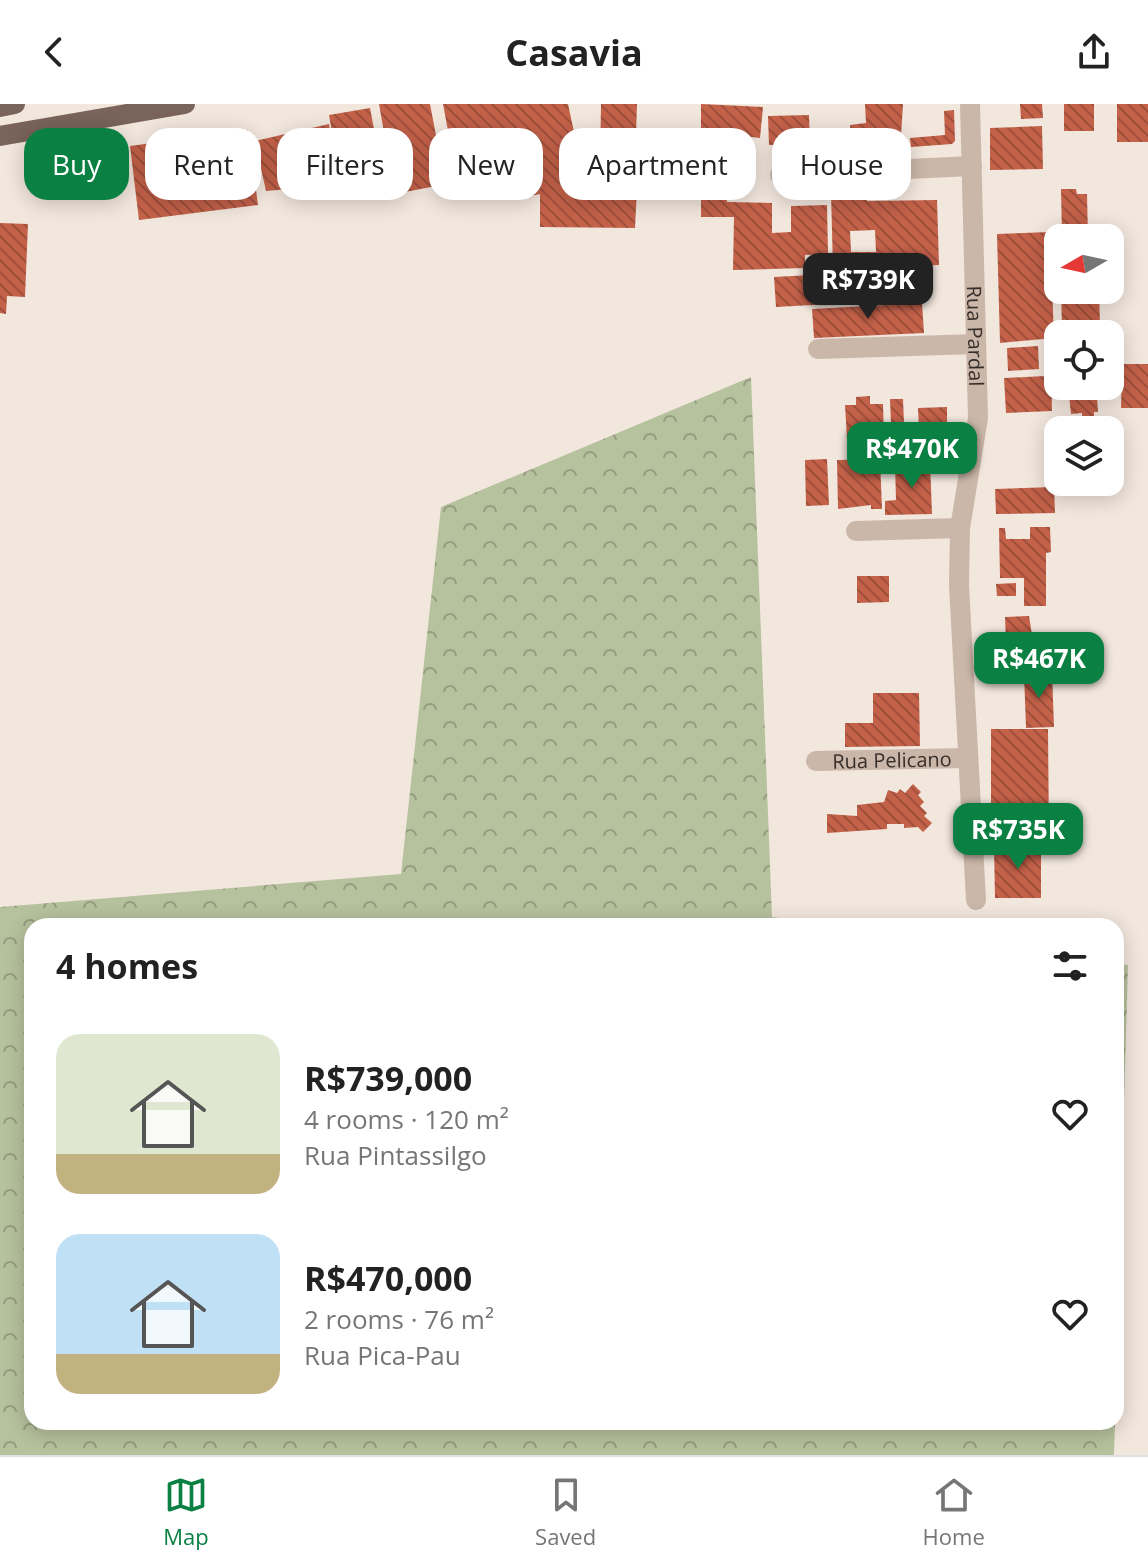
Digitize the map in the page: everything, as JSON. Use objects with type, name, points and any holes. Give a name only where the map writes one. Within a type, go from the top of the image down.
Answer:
[{"type":"main road","points":[[0,107],[15,104]]},
{"type":"main road","points":[[0,136],[185,104]]},
{"type":"street","name":"Rua Pardal","points":[[970,104],[978,418],[960,528],[966,758],[976,900]]},
{"type":"street","points":[[911,169],[972,166]]},
{"type":"street","points":[[818,349],[976,344]]},
{"type":"street","points":[[856,531],[960,528]]},
{"type":"street","name":"Rua Pelicano","points":[[816,761],[966,758]]},
{"type":"green space","points":[[751,377],[772,917],[779,918],[24,918],[24,1430],[1115,1430],[1114,1455],[0,1455],[0,907],[401,874],[441,507]]},
{"type":"green space","points":[[1124,965],[1128,965],[1124,1102]]},
{"type":"building","points":[[379,104],[430,104],[435,128],[429,128],[429,187],[413,190],[413,128],[383,128]]},
{"type":"building","points":[[443,104],[568,104],[573,128],[559,128],[559,200],[636,200],[635,228],[540,227],[543,128],[448,128]]},
{"type":"building","points":[[601,104],[637,104],[636,128],[601,128]]},
{"type":"building","points":[[701,104],[763,107],[760,138],[756,138],[756,128],[701,128]]},
{"type":"building","points":[[865,104],[903,104],[902,128],[850,128],[850,125],[866,123]]},
{"type":"building","points":[[1020,104],[1042,104],[1043,118],[1021,119]]},
{"type":"building","points":[[1064,104],[1094,104],[1094,131],[1064,131]]},
{"type":"building","points":[[1117,104],[1148,104],[1148,142],[1117,142]]},
{"type":"building","points":[[370,108],[374,128],[331,128],[329,115]]},
{"type":"building","points":[[954,110],[955,141],[952,144],[911,147],[911,138],[945,135],[944,111]]},
{"type":"building","points":[[809,115],[809,128],[772,128],[772,145],[769,145],[768,116]]},
{"type":"building","points":[[1042,126],[1043,169],[990,170],[990,128]]},
{"type":"building","points":[[277,136],[277,190],[266,191],[261,168],[261,140]]},
{"type":"building","points":[[145,144],[145,200],[257,200],[258,205],[139,220],[130,146]]},
{"type":"building","points":[[1061,189],[1076,189],[1077,194],[1087,194],[1088,224],[1062,224]]},
{"type":"building","points":[[701,200],[772,203],[772,233],[791,232],[791,206],[827,205],[828,254],[805,255],[805,268],[733,270],[734,217],[701,217]]},
{"type":"building","points":[[831,200],[937,200],[939,265],[833,268]],"holes":[[[875,230],[876,252],[851,252],[850,231]]]},
{"type":"building","points":[[0,223],[28,224],[25,297],[7,296],[6,314],[0,313]]},
{"type":"building","points":[[1044,232],[1044,304],[1053,304],[1053,320],[1044,320],[1044,339],[1000,343],[997,234]]},
{"type":"building","points":[[885,271],[886,301],[776,307],[774,277]]},
{"type":"building","points":[[922,303],[924,333],[814,338],[812,309]]},
{"type":"building","points":[[1061,304],[1099,304],[1100,320],[1062,320]]},
{"type":"building","points":[[1038,346],[1039,369],[1008,371],[1007,348]]},
{"type":"building","points":[[1124,364],[1148,364],[1148,408],[1121,408],[1121,400],[1124,400]]},
{"type":"building","points":[[1044,376],[1044,400],[1052,400],[1052,411],[1006,413],[1004,378]]},
{"type":"building","points":[[870,396],[870,404],[883,404],[884,438],[847,439],[845,405],[856,405],[856,397]]},
{"type":"building","points":[[890,399],[903,399],[904,423],[891,424]]},
{"type":"building","points":[[1070,400],[1097,400],[1098,412],[1094,412],[1094,416],[1071,414]]},
{"type":"building","points":[[947,407],[947,429],[919,430],[918,408]]},
{"type":"building","points":[[827,459],[829,505],[806,506],[805,460]]},
{"type":"building","points":[[880,459],[882,509],[871,509],[871,505],[838,509],[837,460]]},
{"type":"building","points":[[930,461],[932,514],[885,515],[885,501],[896,500],[895,463]]},
{"type":"building","points":[[1044,487],[1044,496],[1054,496],[1055,513],[996,514],[995,489]]},
{"type":"building","points":[[1030,527],[1050,527],[1051,552],[1046,553],[1046,606],[1024,606],[1024,578],[1000,578],[999,528],[1005,528],[1006,539],[1030,539]]},
{"type":"building","points":[[857,576],[889,576],[889,602],[857,603]]},
{"type":"building","points":[[1016,583],[1016,596],[997,596],[996,584]]},
{"type":"building","points":[[1029,616],[1033,641],[1006,643],[1005,617]]},
{"type":"building","points":[[1052,672],[1054,727],[1026,728],[1024,673]]},
{"type":"building","points":[[873,693],[919,693],[920,746],[845,747],[845,723],[873,723]]},
{"type":"building","points":[[991,729],[1048,729],[1049,838],[991,838]]},
{"type":"building","points":[[913,784],[921,792],[918,795],[924,802],[920,806],[927,813],[924,816],[932,823],[923,832],[918,827],[887,824],[887,829],[827,833],[827,814],[857,816],[857,805],[884,802],[888,790],[897,793],[900,789],[905,793]]},
{"type":"building","points":[[1041,844],[1041,898],[995,898],[994,845]]}]
